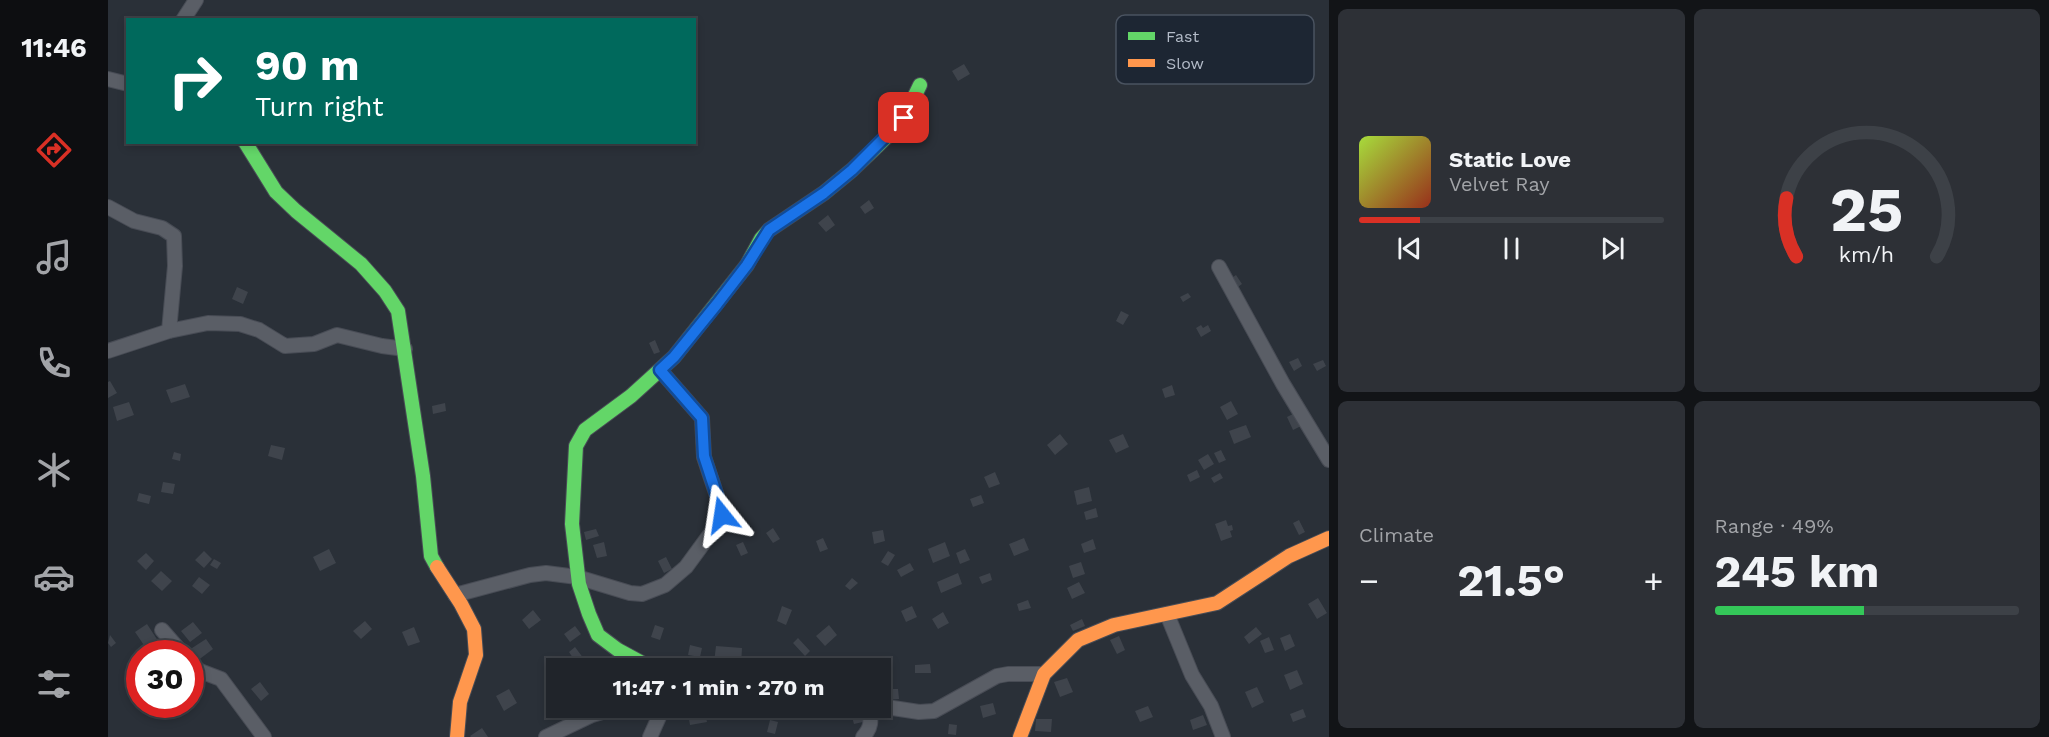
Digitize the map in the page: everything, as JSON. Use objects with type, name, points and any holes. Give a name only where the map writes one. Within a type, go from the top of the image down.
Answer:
[{"type":"street","points":[[184,18],[196,0]]},
{"type":"street","points":[[108,79],[126,84]]},
{"type":"street","points":[[633,658],[598,635],[588,614],[577,577],[572,524],[576,446],[585,430],[631,396],[674,357],[747,265],[769,230],[824,193],[852,170],[904,118],[921,85]]},
{"type":"street","points":[[246,144],[276,192],[361,264],[385,291],[398,311],[423,476],[431,556],[442,579],[455,595],[474,629],[476,655],[460,702],[457,737]]},
{"type":"street","points":[[108,207],[134,221],[162,228],[174,236],[176,266],[169,331]]},
{"type":"street","points":[[1220,267],[1282,384],[1329,460]]},
{"type":"street","points":[[108,351],[169,331],[208,323],[240,324],[259,330],[285,346],[314,344],[338,335],[405,350]]},
{"type":"street","points":[[455,595],[530,574],[546,573],[577,577],[630,593],[653,591],[665,585],[686,567],[719,522],[721,508],[704,456],[702,418],[660,370]]},
{"type":"street","points":[[1020,737],[1044,674],[1068,648],[1095,632],[1125,622],[1205,608],[1217,603],[1289,556],[1329,538]]},
{"type":"street","points":[[1167,614],[1192,675],[1210,706],[1223,737]]},
{"type":"street","points":[[162,630],[171,640]]},
{"type":"street","points":[[204,673],[221,680],[264,737]]},
{"type":"street","points":[[891,707],[934,711],[997,676],[1044,674]]},
{"type":"street","points":[[546,737],[586,718]]},
{"type":"street","points":[[650,737],[659,718]]},
{"type":"street","points":[[863,737],[870,730],[870,718]]},
{"type":"building","points":[[964,64],[970,74],[958,81],[952,71]]},
{"type":"building","points":[[869,200],[874,208],[865,214],[860,207]]},
{"type":"building","points":[[828,215],[835,225],[826,232],[818,223]]},
{"type":"building","points":[[1236,275],[1242,284],[1235,289],[1229,280]]},
{"type":"building","points":[[237,287],[248,292],[243,304],[232,299]]},
{"type":"building","points":[[1188,293],[1191,297],[1183,302],[1180,297]]},
{"type":"building","points":[[1121,311],[1129,315],[1123,325],[1116,321]]},
{"type":"building","points":[[1201,325],[1203,328],[1208,325],[1211,331],[1201,337],[1196,328]]},
{"type":"building","points":[[655,340],[660,352],[654,354],[649,343]]},
{"type":"building","points":[[1298,358],[1302,366],[1294,371],[1289,362]]},
{"type":"building","points":[[1323,360],[1326,366],[1317,371],[1313,364]]},
{"type":"building","points":[[110,381],[117,393],[108,398],[108,382]]},
{"type":"building","points":[[185,384],[190,397],[171,403],[166,390]]},
{"type":"building","points":[[1172,385],[1175,395],[1165,398],[1162,389]]},
{"type":"building","points":[[1231,401],[1238,414],[1227,420],[1220,407]]},
{"type":"building","points":[[129,402],[134,415],[117,421],[113,407]]},
{"type":"building","points":[[445,403],[446,411],[433,414],[432,406]]},
{"type":"building","points":[[1295,413],[1301,426],[1293,430],[1287,417]]},
{"type":"building","points":[[1246,425],[1251,437],[1234,444],[1229,431]]},
{"type":"building","points":[[1060,434],[1068,444],[1055,455],[1047,445]]},
{"type":"building","points":[[1123,434],[1129,447],[1116,453],[1109,440]]},
{"type":"building","points":[[271,445],[285,448],[282,460],[268,456]]},
{"type":"building","points":[[1221,450],[1226,460],[1219,463],[1214,453]]},
{"type":"building","points":[[174,452],[181,454],[180,461],[172,459]]},
{"type":"building","points":[[1208,454],[1214,464],[1204,470],[1198,460]]},
{"type":"building","points":[[1197,470],[1200,477],[1190,482],[1187,475]]},
{"type":"building","points":[[995,472],[1000,484],[989,488],[984,477]]},
{"type":"building","points":[[1220,473],[1223,478],[1214,483],[1211,478]]},
{"type":"building","points":[[163,482],[175,484],[173,494],[161,492]]},
{"type":"building","points":[[1089,487],[1092,501],[1077,505],[1074,491]]},
{"type":"building","points":[[139,493],[151,496],[149,504],[137,501]]},
{"type":"building","points":[[981,495],[984,503],[973,507],[970,499]]},
{"type":"building","points":[[1096,508],[1098,517],[1086,520],[1084,512]]},
{"type":"building","points":[[1226,520],[1228,526],[1232,525],[1233,530],[1230,531],[1232,537],[1221,541],[1215,524]]},
{"type":"building","points":[[1299,520],[1305,532],[1299,535],[1293,523]]},
{"type":"building","points":[[773,528],[780,539],[773,543],[766,533]]},
{"type":"building","points":[[596,529],[599,536],[586,540],[584,532]]},
{"type":"building","points":[[883,530],[885,541],[874,544],[872,532]]},
{"type":"building","points":[[823,538],[828,549],[820,552],[816,541]]},
{"type":"building","points":[[1024,538],[1029,550],[1014,556],[1009,544]]},
{"type":"building","points":[[1093,539],[1096,549],[1084,553],[1081,544]]},
{"type":"building","points":[[604,542],[607,556],[597,558],[593,545]]},
{"type":"building","points":[[743,542],[748,553],[741,556],[736,545]]},
{"type":"building","points":[[945,542],[950,556],[933,563],[928,549]]},
{"type":"building","points":[[329,549],[336,563],[320,571],[313,557]]},
{"type":"building","points":[[965,549],[970,560],[960,564],[956,553]]},
{"type":"building","points":[[204,551],[212,559],[204,568],[195,560]]},
{"type":"building","points":[[888,551],[895,555],[888,566],[881,562]]},
{"type":"building","points":[[146,553],[154,561],[146,570],[137,561]]},
{"type":"building","points":[[666,557],[672,569],[664,573],[658,561]]},
{"type":"building","points":[[214,559],[221,563],[217,569],[210,565]]},
{"type":"building","points":[[1081,562],[1085,574],[1073,578],[1069,566]]},
{"type":"building","points":[[910,563],[914,570],[901,577],[897,570]]},
{"type":"building","points":[[161,571],[172,581],[162,591],[151,581]]},
{"type":"building","points":[[958,573],[962,584],[941,593],[937,582]]},
{"type":"building","points":[[990,573],[992,580],[982,584],[979,577]]},
{"type":"building","points":[[199,577],[210,585],[202,594],[192,586]]},
{"type":"building","points":[[852,578],[858,583],[850,590],[845,586]]},
{"type":"building","points":[[1079,582],[1085,593],[1072,599],[1067,588]]},
{"type":"building","points":[[1318,598],[1327,613],[1317,619],[1308,604]]},
{"type":"building","points":[[1028,600],[1031,608],[1019,611],[1017,604]]},
{"type":"building","points":[[782,606],[792,610],[786,625],[777,621]]},
{"type":"building","points":[[912,606],[917,617],[906,622],[901,611]]},
{"type":"building","points":[[533,610],[541,620],[529,629],[522,620]]},
{"type":"building","points":[[943,612],[949,623],[938,629],[932,619]]},
{"type":"building","points":[[1082,619],[1085,626],[1073,631],[1070,625]]},
{"type":"building","points":[[365,621],[372,629],[361,639],[353,631]]},
{"type":"building","points":[[193,622],[202,633],[193,640],[188,640],[181,631]]},
{"type":"building","points":[[147,624],[157,640],[140,640],[135,632]]},
{"type":"building","points":[[655,625],[664,628],[660,640],[651,637]]},
{"type":"building","points":[[829,625],[837,635],[825,646],[816,636]]},
{"type":"building","points":[[575,626],[581,634],[570,642],[564,634]]},
{"type":"building","points":[[414,627],[420,642],[408,646],[402,632]]},
{"type":"building","points":[[1256,627],[1262,634],[1249,644],[1244,637]]},
{"type":"building","points":[[1290,634],[1295,646],[1285,651],[1280,638]]},
{"type":"building","points":[[110,635],[116,643],[111,647],[108,643]]},
{"type":"building","points":[[1119,636],[1125,650],[1117,654],[1110,640]]},
{"type":"building","points":[[1269,637],[1274,650],[1265,653],[1260,641]]},
{"type":"building","points":[[798,638],[810,651],[805,656],[793,643]]},
{"type":"building","points":[[206,639],[213,649],[204,656],[204,640]]},
{"type":"building","points":[[690,645],[702,648],[700,657],[688,655]]},
{"type":"building","points":[[716,646],[742,648],[741,658],[715,658]]},
{"type":"building","points":[[575,647],[583,658],[573,658],[569,652]]},
{"type":"building","points":[[930,664],[931,673],[915,673],[915,665]]},
{"type":"building","points":[[1297,670],[1303,684],[1290,690],[1284,675]]},
{"type":"building","points":[[1067,678],[1073,692],[1060,697],[1054,682]]},
{"type":"building","points":[[260,682],[269,694],[261,701],[251,689]]},
{"type":"building","points":[[1257,687],[1264,702],[1252,708],[1245,692]]},
{"type":"building","points":[[509,689],[517,703],[504,711],[496,696]]},
{"type":"building","points":[[891,689],[898,689],[899,699],[891,700]]},
{"type":"building","points":[[993,703],[996,714],[983,718],[980,706]]},
{"type":"building","points":[[1148,706],[1153,717],[1140,722],[1135,711]]},
{"type":"building","points":[[1303,709],[1306,717],[1293,722],[1290,714]]},
{"type":"building","points":[[1203,715],[1207,725],[1193,730],[1190,720]]},
{"type":"building","points":[[689,718],[706,718],[707,722],[690,725]]},
{"type":"building","points":[[852,718],[866,718],[867,721],[854,724]]},
{"type":"building","points":[[1036,719],[1052,719],[1051,732],[1035,731]]},
{"type":"building","points":[[770,720],[778,722],[775,734],[767,732]]},
{"type":"building","points":[[949,724],[957,725],[956,735],[948,734]]},
{"type":"building","points":[[482,728],[488,737],[470,736]]},
{"type":"traffic: fast","points":[[633,658],[598,635],[579,584],[572,524],[576,446],[585,430],[631,396],[674,357],[747,265],[761,239],[769,230],[824,193],[893,131],[904,118],[920,85]]},
{"type":"traffic: fast","points":[[246,144],[276,192],[361,264],[385,291],[398,311],[423,476],[431,556],[437,567]]},
{"type":"traffic: slow","points":[[1020,737],[1044,674],[1078,640],[1114,625],[1217,603],[1289,556],[1329,538]]},
{"type":"traffic: slow","points":[[437,567],[474,629],[476,655],[460,702],[457,737]]},
{"type":"route","points":[[722,515],[704,456],[702,418],[660,370],[674,357],[717,304],[747,265],[761,239],[769,230],[824,193],[852,170],[904,118]]}]
